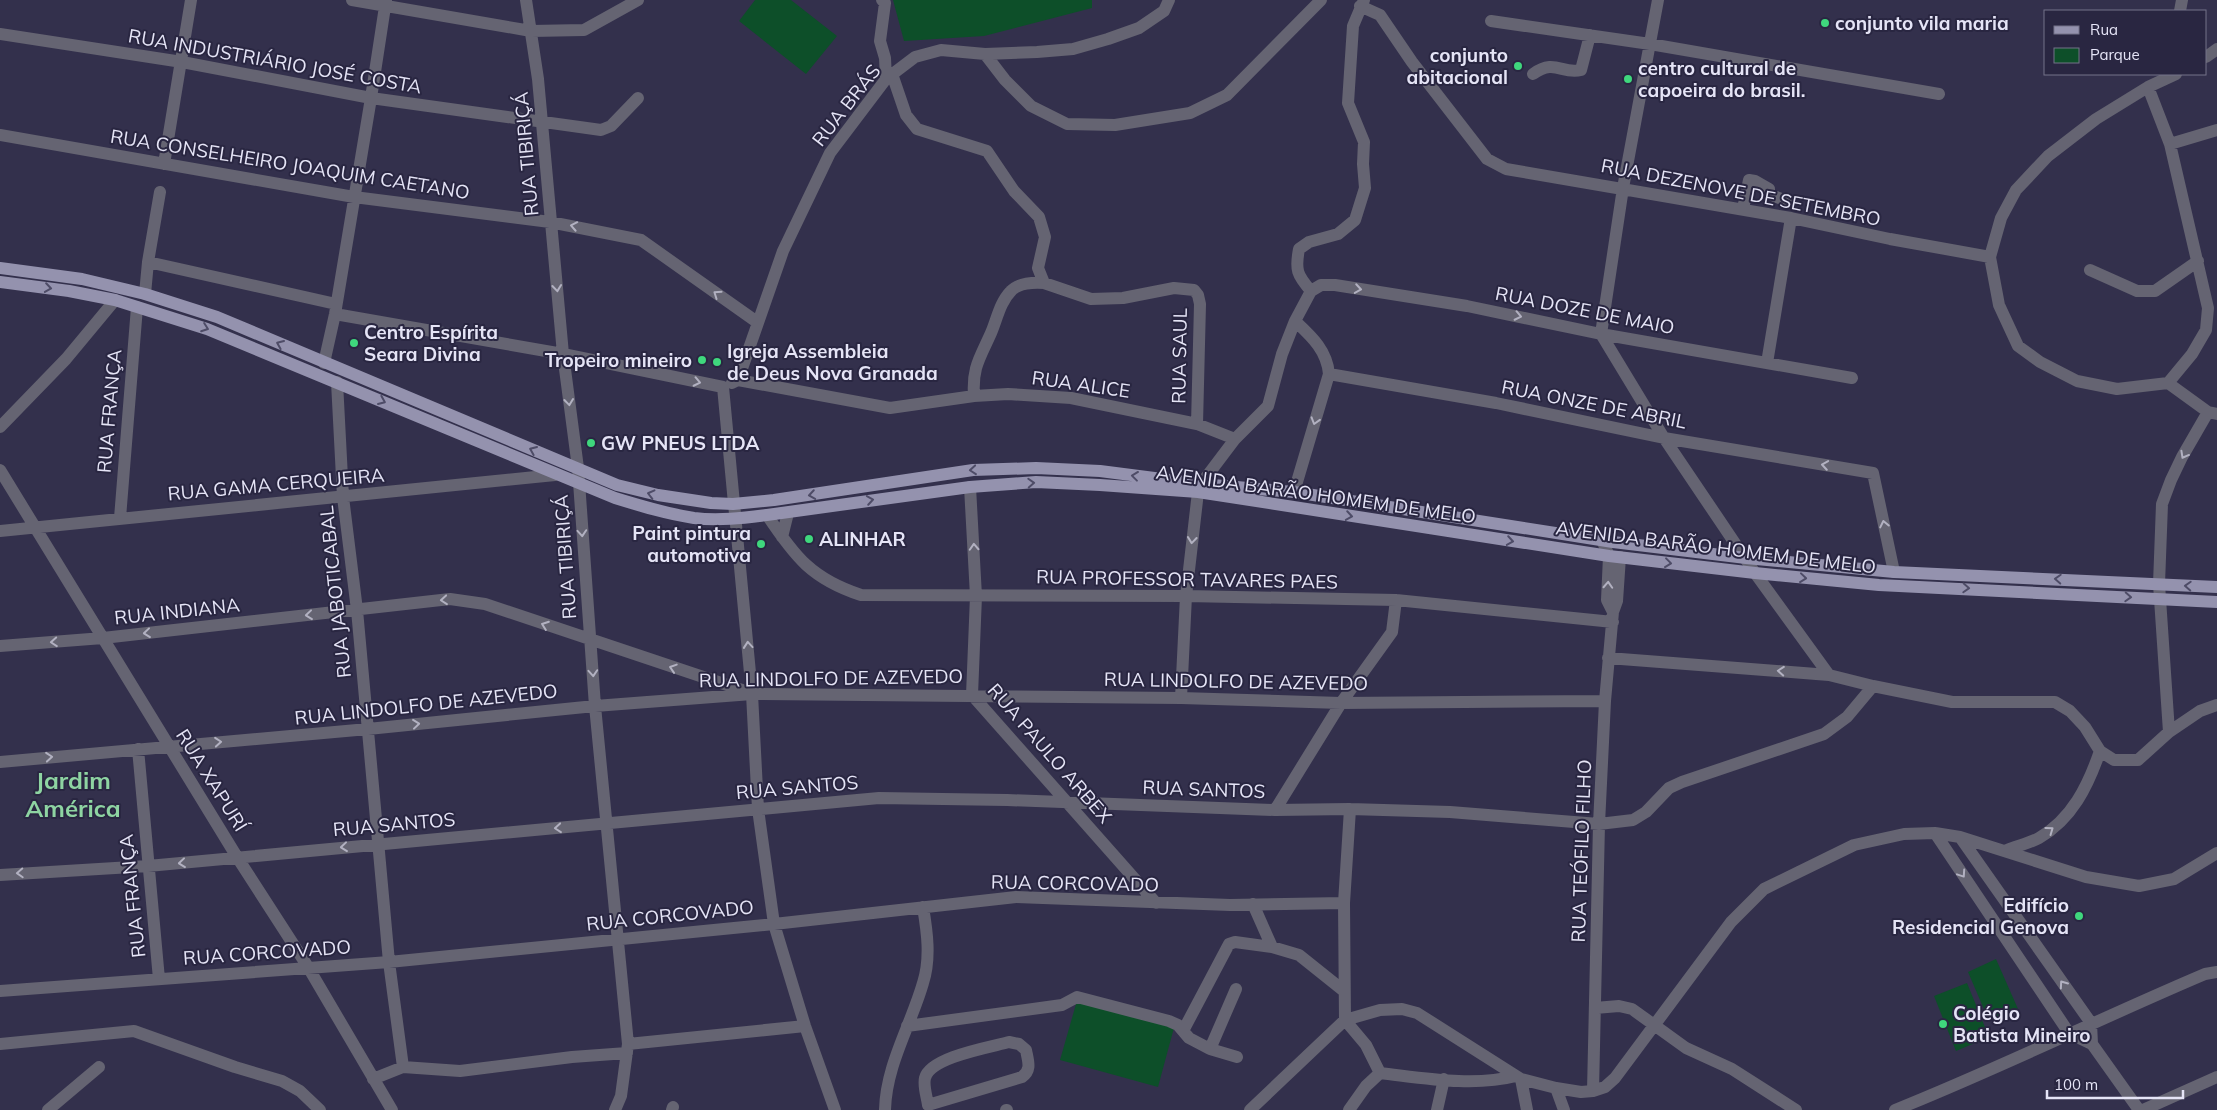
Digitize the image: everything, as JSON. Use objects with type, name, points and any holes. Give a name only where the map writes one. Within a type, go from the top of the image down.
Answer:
[{"type":"main road","name":"AVENIDA BARÃO HOMEM DE MELO","points":[[0,268],[82,279],[145,294],[218,317],[617,485],[658,496],[733,504],[774,500],[973,470],[1036,468],[1100,471],[1614,557],[1878,585],[2217,602]]},
{"type":"main road","name":"AVENIDA BARÃO HOMEM DE MELO","points":[[0,282],[69,291],[115,300],[207,329],[578,484],[654,510],[696,518],[735,519],[970,487],[1036,482],[1199,488],[1240,487],[1294,492],[1602,540],[1746,558],[1894,572],[2217,587]]},
{"type":"main road","points":[[1878,585],[1891,582],[1894,572]]},
{"type":"street","points":[[164,164],[191,0]]},
{"type":"street","points":[[352,0],[385,3],[531,31],[584,30],[638,0]]},
{"type":"street","name":"RUA TIBIRIÇÁ","points":[[526,0],[543,124],[550,222],[563,354],[578,468],[595,706],[627,1048],[622,1096],[615,1110]]},
{"type":"street","points":[[882,0],[885,4],[880,41],[889,77],[906,115],[917,129],[986,151],[1014,191],[1039,217],[1045,237],[1038,268],[1044,283],[1032,282],[1012,289],[1005,299],[991,333],[978,356],[973,381],[974,396]]},
{"type":"street","name":"RUA BRÁS","points":[[738,380],[783,252],[830,153],[889,77],[915,57],[941,50],[985,54],[1074,49],[1139,28],[1164,11],[1169,0]]},
{"type":"street","points":[[985,54],[1005,80],[1032,106],[1067,124],[1115,125],[1190,113],[1227,95],[1321,0]]},
{"type":"street","points":[[1658,0],[1623,188],[1601,334],[1664,438],[1755,573],[1829,675]]},
{"type":"street","points":[[324,363],[336,309],[385,3]]},
{"type":"street","points":[[1181,698],[1186,596],[1199,488],[1235,439],[1268,406],[1282,354],[1295,321],[1311,291],[1299,278],[1296,265],[1299,249],[1309,242],[1338,234],[1354,220],[1365,188],[1364,142],[1348,103],[1353,26],[1362,3]]},
{"type":"street","name":"RUA DEZENOVE DE SETEMBRO","points":[[1362,3],[1380,15],[1412,62],[1487,159],[1506,169],[1743,209],[1990,257]]},
{"type":"street","points":[[1491,21],[1650,44],[1939,94]]},
{"type":"street","name":"RUA INDUSTRIÁRIO JOSÉ COSTA","points":[[0,34],[182,62],[371,98],[543,124],[601,130],[611,126],[638,98]]},
{"type":"street","points":[[1533,74],[1539,69],[1553,66],[1576,71],[1581,70],[1590,35]]},
{"type":"street","points":[[2169,732],[2159,584],[2162,504],[2171,480],[2213,413],[2168,384],[2118,389],[2078,381],[2040,362],[2018,346],[1998,305],[1990,257],[2001,218],[2016,190],[2048,156],[2096,119],[2148,87],[2172,75]]},
{"type":"street","points":[[2148,87],[2170,144],[2208,308],[2206,330],[2192,354],[2168,384]]},
{"type":"street","points":[[2170,144],[2217,130]]},
{"type":"street","name":"RUA CONSELHEIRO JOAQUIM CAETANO","points":[[0,135],[354,197],[550,222],[641,240],[757,322]]},
{"type":"street","points":[[1743,209],[1749,180],[1763,184],[1769,189],[1769,194],[1789,202]]},
{"type":"street","points":[[145,294],[148,262],[160,192]]},
{"type":"street","points":[[1767,363],[1791,218]]},
{"type":"street","points":[[2090,270],[2136,291],[2156,291],[2198,261]]},
{"type":"street","points":[[148,262],[336,309],[723,387],[738,380]]},
{"type":"street","name":"RUA SAUL","points":[[1044,283],[1091,299],[1123,298],[1174,288],[1194,290],[1198,295],[1200,304],[1196,424]]},
{"type":"street","name":"RUA DOZE DE MAIO","points":[[1311,291],[1322,285],[1335,285],[1467,306],[1601,334],[1852,378]]},
{"type":"street","points":[[0,427],[66,359],[115,300]]},
{"type":"street","name":"RUA FRANÇA","points":[[120,518],[137,307]]},
{"type":"street","points":[[1294,492],[1329,374],[1328,364],[1322,351],[1295,321]]},
{"type":"street","name":"RUA ONZE DE ABRIL","points":[[1329,374],[1496,403],[1664,438],[1873,473],[1894,572]]},
{"type":"street","name":"RUA ALICE","points":[[738,380],[890,408],[974,396],[1008,394],[1071,398],[1196,424],[1235,439]]},
{"type":"street","name":"RUA JABOTICABAL","points":[[337,382],[343,498],[357,610],[389,962],[403,1067]]},
{"type":"street","points":[[723,387],[752,694],[758,809],[774,924],[805,1026],[835,1110]]},
{"type":"street","name":"RUA XAPURÍ","points":[[0,470],[38,528],[237,857],[308,967],[392,1110]]},
{"type":"street","name":"RUA GAMA CERQUEIRA","points":[[0,531],[343,498],[556,475]]},
{"type":"street","name":"RUA PAULO ARBEX","points":[[970,487],[976,596],[972,695],[1156,903]]},
{"type":"street","points":[[782,537],[788,513]]},
{"type":"street","name":"RUA PROFESSOR TAVARES PAES","points":[[767,515],[787,545],[824,580],[861,595],[1186,596],[1396,600],[1613,617]]},
{"type":"street","points":[[1602,540],[1614,557]]},
{"type":"street","name":"RUA TEÓFILO FILHO","points":[[1592,1091],[1599,824],[1605,701],[1613,617],[1607,600],[1614,557]]},
{"type":"street","name":"RUA INDIANA","points":[[0,646],[103,638],[450,599],[485,604],[752,694]]},
{"type":"street","points":[[1274,810],[1341,703],[1392,632],[1396,600]]},
{"type":"street","points":[[1608,658],[1829,675],[1952,702],[2055,702],[2070,711],[2084,727],[2100,751],[2114,760],[2138,760],[2169,732],[2200,711],[2217,705]]},
{"type":"street","name":"RUA SANTOS","points":[[0,875],[148,866],[879,798],[1067,802],[1274,810],[1350,809],[1450,812],[1599,824],[1633,820],[1646,812],[1669,788],[1682,782],[1824,734],[1847,717],[1873,686]]},
{"type":"street","name":"RUA LINDOLFO DE AZEVEDO","points":[[0,762],[368,729],[595,706],[752,694],[1181,698],[1341,703],[1605,701]]},
{"type":"street","name":"RUA FRANÇA","points":[[138,749],[159,979]]},
{"type":"street","points":[[2007,850],[2039,838],[2066,818],[2090,779],[2100,751]]},
{"type":"street","points":[[1350,809],[1344,903],[1345,1020],[1366,1045],[1380,1073]]},
{"type":"street","points":[[1250,1110],[1345,1020],[1380,1010],[1402,1008],[1417,1013],[1519,1078],[1556,1088],[1581,1092],[1605,1087],[1615,1078],[1655,1026],[1731,922],[1764,889],[1854,845],[1904,834],[1935,833],[1960,836],[2086,877],[2139,886],[2174,879],[2217,853]]},
{"type":"street","points":[[1935,833],[2069,1033],[2092,1044],[2139,1110]]},
{"type":"street","points":[[1960,836],[2091,1024],[2092,1044]]},
{"type":"street","name":"RUA CORCOVADO","points":[[0,991],[389,962],[774,924],[1016,897],[1156,903],[1344,903]]},
{"type":"street","points":[[1253,904],[1272,947]]},
{"type":"street","points":[[885,1110],[887,1090],[898,1049],[924,981],[928,937],[923,907]]},
{"type":"street","points":[[1183,1031],[1224,949],[1229,944],[1235,942],[1272,947],[1299,955],[1344,991]]},
{"type":"street","points":[[1895,1110],[2205,974],[2217,972]]},
{"type":"street","points":[[1210,1049],[1236,989]]},
{"type":"street","points":[[908,1026],[1062,1005],[1077,997],[1169,1021],[1178,1025],[1189,1038],[1210,1049],[1237,1057]]},
{"type":"street","points":[[1595,1008],[1619,1006],[1632,1009],[1686,1048],[1732,1069],[1796,1110]]},
{"type":"street","points":[[374,1079],[403,1067],[460,1072],[627,1048],[805,1026]]},
{"type":"street","points":[[0,1044],[134,1031],[235,1067],[282,1081],[300,1090],[320,1110]]},
{"type":"street","points":[[1009,1042],[1019,1044],[1026,1050],[1029,1067],[1028,1073],[1022,1077],[925,1108],[925,1079],[928,1072],[935,1066],[956,1056],[1009,1042]]},
{"type":"street","points":[[48,1110],[98,1067]]},
{"type":"street","points":[[1349,1110],[1366,1086],[1380,1073],[1444,1079],[1500,1080],[1519,1078]]},
{"type":"street","points":[[2143,1110],[2217,1077]]},
{"type":"street","points":[[1519,1078],[1528,1110]]},
{"type":"street","points":[[1437,1110],[1444,1079]]},
{"type":"street","points":[[1556,1088],[1564,1110]]},
{"type":"green space","points":[[755,0],[791,0],[837,36],[806,74],[739,21]]},
{"type":"green space","points":[[893,0],[1092,0],[1092,8],[984,36],[904,41]]},
{"type":"green space","points":[[1996,959],[2018,1009],[1989,1021],[1968,972]]},
{"type":"green space","points":[[1967,983],[1989,1037],[1956,1051],[1934,996]]},
{"type":"green space","points":[[1078,997],[1175,1024],[1158,1087],[1060,1060]]},
{"type":"place","name":"conjunto vila maria","points":[[1825,23]]},
{"type":"place","name":"conjunto abitacional","points":[[1518,66]]},
{"type":"place","name":"centro cultural de capoeira do brasil.","points":[[1628,79]]},
{"type":"place","name":"Centro Espírita Seara Divina","points":[[354,343]]},
{"type":"place","name":"Tropeiro mineiro","points":[[702,360]]},
{"type":"place","name":"Igreja Assembleia de Deus Nova Granada","points":[[717,362]]},
{"type":"place","name":"GW PNEUS LTDA","points":[[591,443]]},
{"type":"place","name":"ALINHAR","points":[[809,539]]},
{"type":"place","name":"Paint pintura automotiva","points":[[761,544]]},
{"type":"place","name":"Edifício Residencial Genova","points":[[2079,916]]},
{"type":"place","name":"Colégio Batista Mineiro","points":[[1943,1024]]},
{"type":"district","name":"Jardim América","points":[[73,794]]}]
